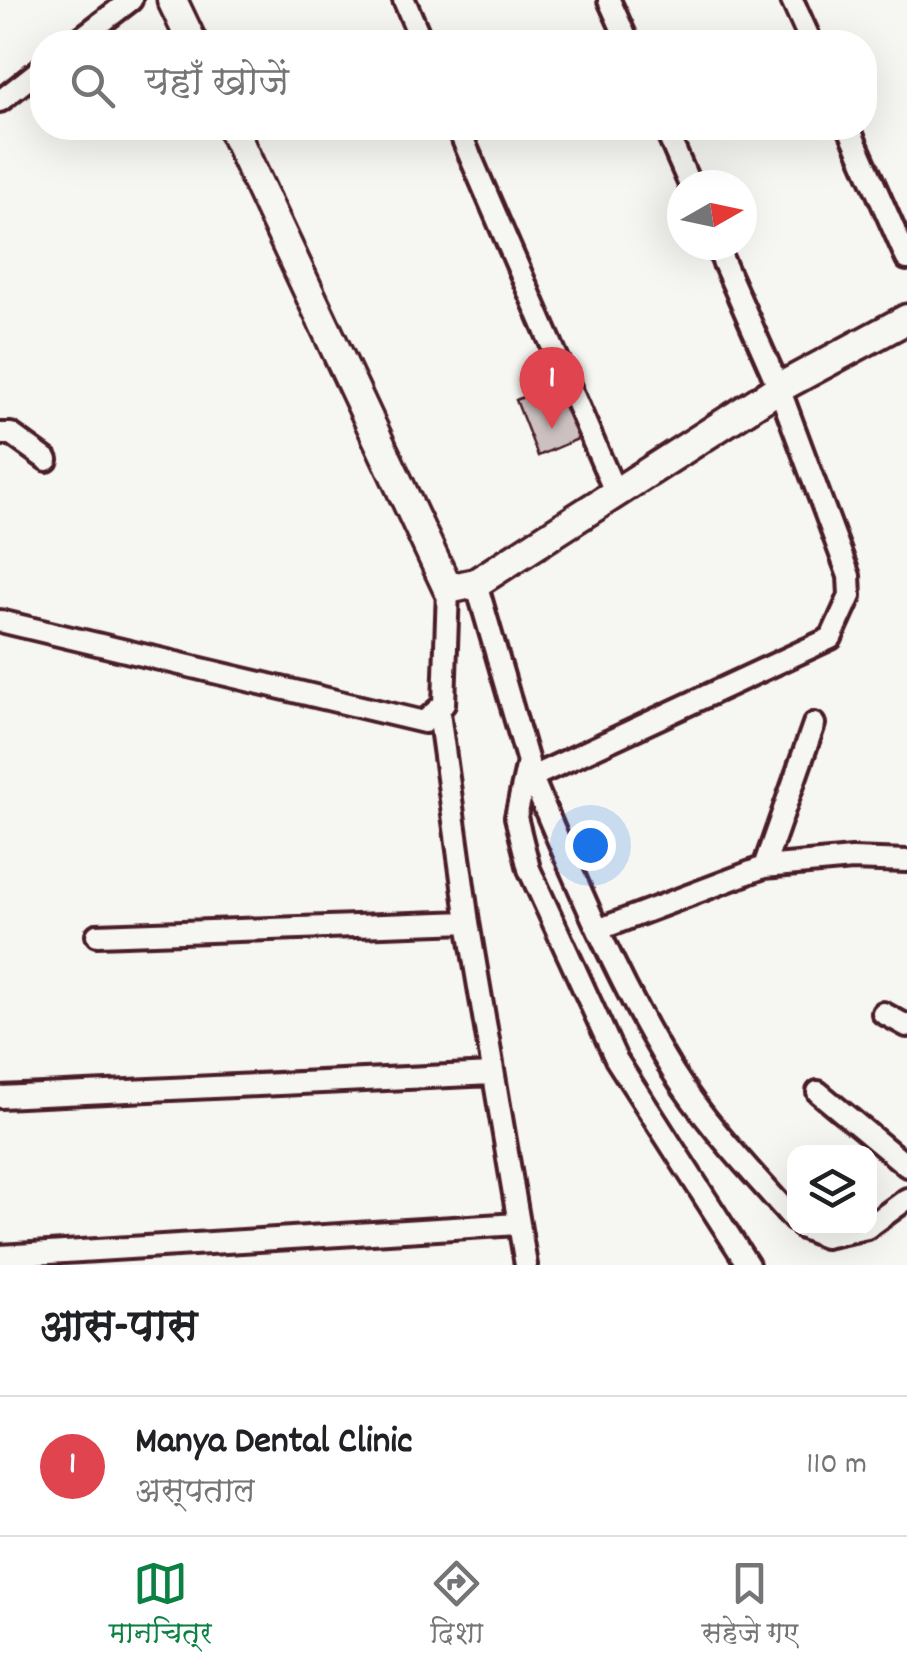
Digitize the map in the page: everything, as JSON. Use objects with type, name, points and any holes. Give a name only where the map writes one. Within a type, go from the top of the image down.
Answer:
[{"type":"street","points":[[92,30],[131,0]]},
{"type":"street","points":[[172,0],[186,30]]},
{"type":"street","points":[[404,0],[417,30]]},
{"type":"street","points":[[609,0],[623,30]]},
{"type":"street","points":[[792,0],[806,30]]},
{"type":"street","points":[[0,101],[30,77]]},
{"type":"street","points":[[238,140],[462,586],[530,773],[600,929],[672,1070],[703,1115],[787,1212]]},
{"type":"street","points":[[463,140],[616,494]]},
{"type":"street","points":[[670,140],[683,170]]},
{"type":"street","points":[[853,140],[907,260]]},
{"type":"street","points":[[723,260],[779,388],[848,576],[850,596],[832,638],[530,773],[516,817],[528,870],[616,1059],[748,1265]]},
{"type":"street","points":[[462,586],[616,494],[779,388],[907,319]]},
{"type":"street","points":[[0,434],[12,434],[47,460]]},
{"type":"street","points":[[0,621],[424,722],[444,704],[462,586]]},
{"type":"street","points":[[439,712],[468,922],[526,1265]]},
{"type":"street","points":[[764,868],[814,724]]},
{"type":"street","points":[[600,929],[764,868],[852,859],[907,861]]},
{"type":"street","points":[[96,935],[468,922]]},
{"type":"street","points":[[883,1012],[907,1026]]},
{"type":"street","points":[[0,1097],[492,1074]]},
{"type":"street","points":[[818,1092],[907,1166]]},
{"type":"street","points":[[877,1221],[907,1200]]},
{"type":"street","points":[[0,1256],[148,1255],[518,1224]]},
{"type":"building","points":[[557,383],[580,438],[538,456],[516,400]]},
{"type":"place","name":"Manya Dental Clinic","points":[[552,429]]}]
